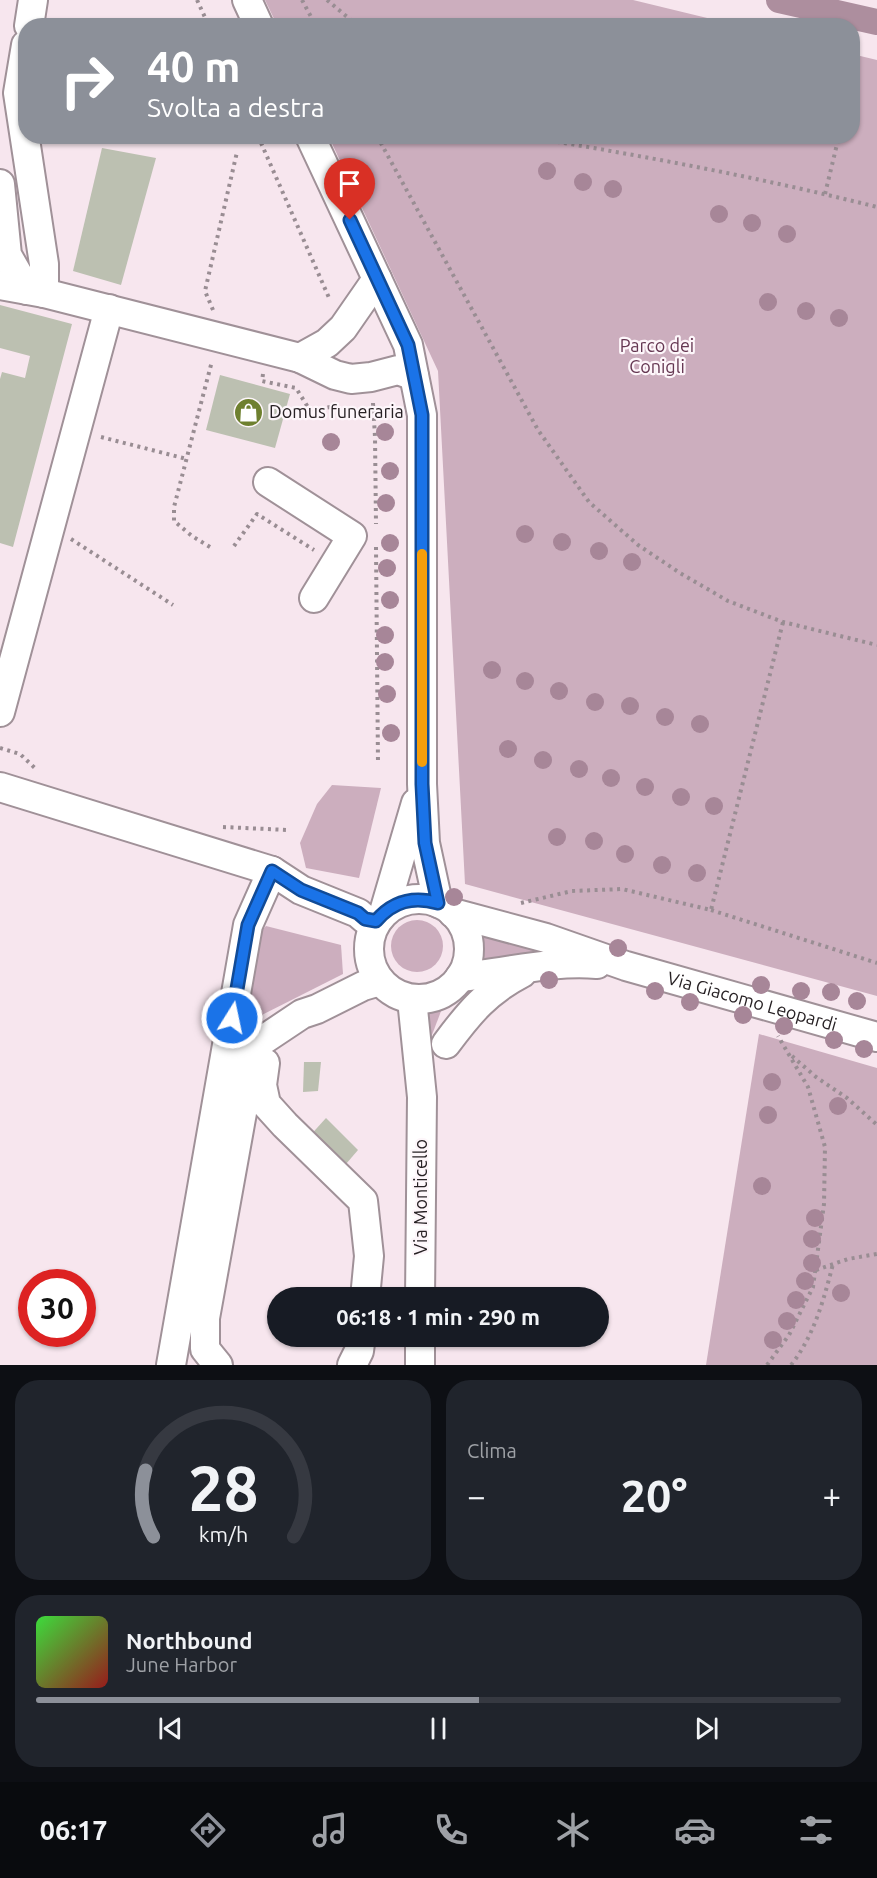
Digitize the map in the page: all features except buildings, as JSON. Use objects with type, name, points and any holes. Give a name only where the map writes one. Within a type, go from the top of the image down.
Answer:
[{"type":"street","points":[[30,18],[33,0]]},
{"type":"street","points":[[247,0],[255,18]]},
{"type":"street","points":[[24,289],[44,264],[26,144]]},
{"type":"street","points":[[314,144],[408,345],[422,415],[422,784],[425,843],[446,908]]},
{"type":"street","points":[[0,184],[7,255],[24,289]]},
{"type":"street","points":[[300,358],[327,343],[343,328],[377,279]]},
{"type":"street","points":[[24,289],[109,309],[218,347],[300,358],[335,375],[351,379],[398,370],[414,376]]},
{"type":"street","points":[[0,712],[11,631],[109,309]]},
{"type":"street","points":[[268,482],[352,536],[314,598]]},
{"type":"street","points":[[0,787],[272,871],[301,890],[358,913],[365,919],[380,917],[396,904],[410,899],[424,899],[446,908],[462,924],[467,937],[468,958],[458,980],[442,993],[428,998],[412,999],[395,993],[380,981],[369,959],[368,940],[380,917],[422,784]]},
{"type":"street","points":[[171,1365],[248,925],[272,871]]},
{"type":"street","name":"Via Giacomo Leopardi","points":[[446,908],[546,938],[627,966],[877,1037]]},
{"type":"street","name":"Via Giacomo Leopardi","points":[[458,980],[540,965],[576,962],[627,966]]},
{"type":"street","name":"Via Giacomo Leopardi","points":[[446,1044],[468,1014],[490,993],[540,965]]},
{"type":"street","name":"Via Monticello","points":[[422,1097],[446,1044],[458,980]]},
{"type":"street","points":[[218,1365],[205,1349],[205,1318],[254,1046],[302,1014],[363,986],[380,981]]},
{"type":"street","name":"Via Monticello","points":[[412,999],[422,1097],[420,1287]]},
{"type":"street","points":[[280,1028],[265,1064],[262,1085],[266,1104],[363,1201],[369,1256],[366,1287]]},
{"type":"street","points":[[352,1365],[360,1347]]},
{"type":"street","points":[[420,1347],[420,1365]]},
{"type":"path","points":[[198,0],[206,18]]},
{"type":"path","points":[[303,0],[312,18]]},
{"type":"path","points":[[327,0],[348,18]]},
{"type":"path","points":[[262,144],[343,328]]},
{"type":"path","points":[[381,144],[538,430],[588,502],[638,545],[728,601],[783,622],[877,645]]},
{"type":"path","points":[[571,144],[657,158],[877,207]]},
{"type":"path","points":[[825,194],[837,144]]},
{"type":"path","points":[[210,547],[174,521],[174,507],[218,347],[205,291],[237,152]]},
{"type":"path","points":[[371,377],[375,437],[376,530]]},
{"type":"path","points":[[262,381],[296,388],[311,412],[317,415],[325,408],[335,406]]},
{"type":"path","points":[[92,434],[187,459]]},
{"type":"path","points":[[234,546],[256,514],[315,550]]},
{"type":"path","points":[[68,537],[172,605]]},
{"type":"path","points":[[376,542],[378,763]]},
{"type":"path","points":[[711,910],[783,622]]},
{"type":"path","points":[[517,904],[572,891],[622,889],[711,910],[877,963]]},
{"type":"path","points":[[767,1365],[789,1335],[813,1287],[824,1204],[825,1147],[808,1087],[776,1033]]},
{"type":"path","points":[[788,1052],[816,1077],[847,1098],[877,1125]]},
{"type":"path","points":[[816,1270],[848,1259],[877,1254]]},
{"type":"path","points":[[791,1365],[816,1320],[833,1264]]},
{"type":"green space","points":[[265,0],[633,0],[707,18],[274,18]]},
{"type":"green space","name":"Parco dei Conigli","points":[[860,56],[877,60],[877,996],[465,884],[438,371],[332,144],[860,144]]},
{"type":"green space","points":[[332,785],[381,788],[359,878],[306,868],[300,843],[317,804]]},
{"type":"green space","points":[[412,920],[422,920],[432,924],[439,931],[443,946],[439,961],[432,968],[422,972],[412,972],[402,968],[395,961],[391,951],[391,941],[395,931],[402,924]]},
{"type":"green space","points":[[266,926],[341,945],[343,974],[240,1026],[257,935]]},
{"type":"green space","points":[[473,930],[559,952],[474,968],[477,959]]},
{"type":"green space","points":[[428,1006],[443,1006],[427,1048]]},
{"type":"green space","points":[[759,1034],[877,1068],[877,1365],[706,1365]]},
{"type":"waterway","points":[[779,0],[859,18]]},
{"type":"waterway","points":[[860,18],[877,22]]},
{"type":"slow traffic","points":[[422,554],[422,762]]},
{"type":"place","name":"Domus funeraria","points":[[248,412]]},
{"type":"route","points":[[232,1018],[248,925],[272,871],[301,890],[358,913],[365,919],[376,921],[396,904],[410,899],[424,899],[438,903],[425,843],[422,784],[422,415],[408,345],[350,220]]}]
